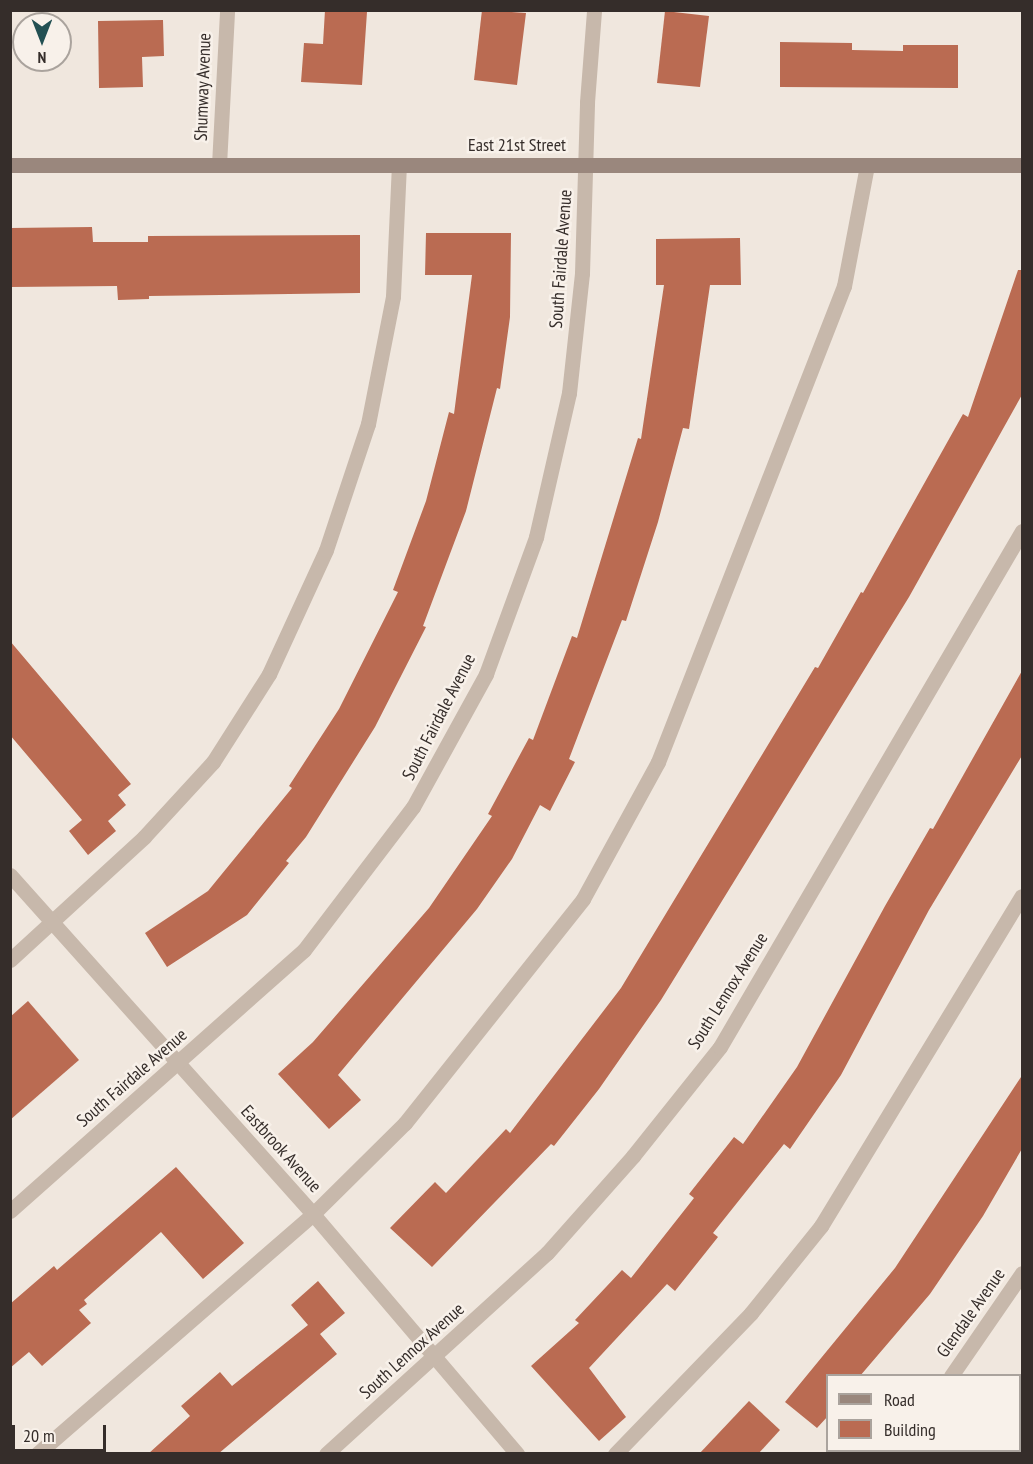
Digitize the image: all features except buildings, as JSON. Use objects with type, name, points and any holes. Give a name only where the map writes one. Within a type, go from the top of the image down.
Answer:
[{"type":"street","name":"Shumway Avenue","points":[[219,165],[227,10]]},
{"type":"street","name":"South Fairdale Avenue","points":[[10,1211],[304,950],[413,807],[486,674],[536,537],[569,393],[582,273],[590,40],[594,10]]},
{"type":"street","name":"East 21st Street","points":[[10,165],[1023,165]]},
{"type":"street","points":[[10,960],[53,923],[144,837],[213,762],[268,674],[326,550],[368,424],[393,296],[399,165]]},
{"type":"street","points":[[37,1454],[312,1214],[405,1123],[583,899],[658,762],[844,286],[867,165]]},
{"type":"street","name":"South Lennox Avenue","points":[[326,1454],[435,1358],[547,1253],[633,1156],[720,1047],[1023,531]]},
{"type":"street","name":"Eastbrook Avenue","points":[[10,875],[312,1214],[517,1454]]},
{"type":"street","points":[[615,1454],[751,1313],[821,1226],[1023,896]]},
{"type":"street","name":"Glendale Avenue","points":[[952,1374],[1023,1273]]}]
